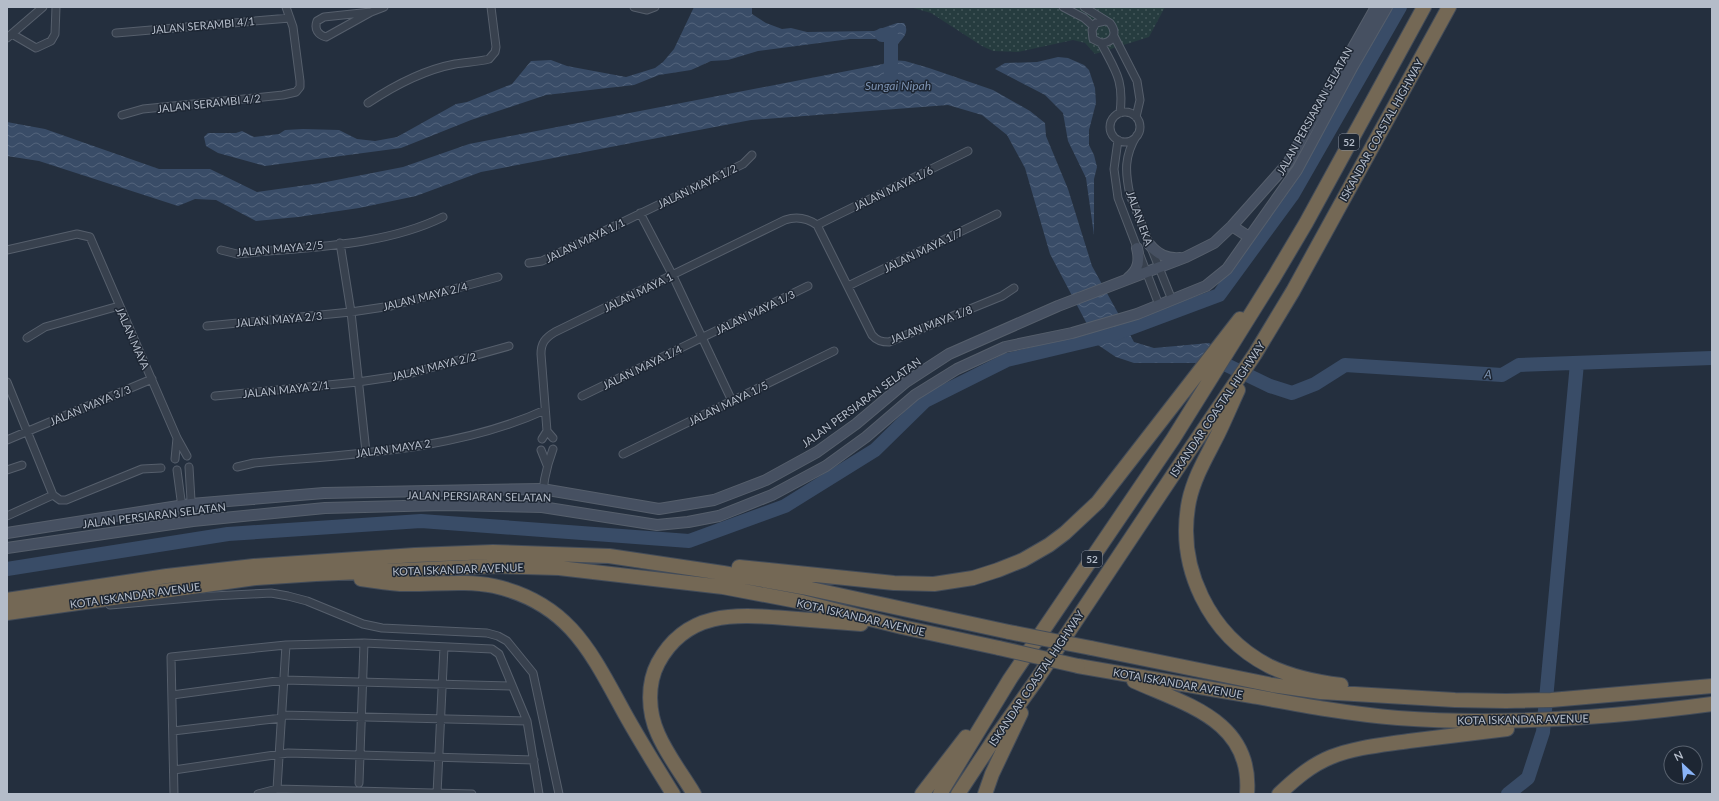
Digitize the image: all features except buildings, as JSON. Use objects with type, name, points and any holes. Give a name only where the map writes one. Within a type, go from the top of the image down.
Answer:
[{"type":"highway","name":"ISKANDAR COASTAL HIGHWAY","points":[[940,794],[1010,679],[1173,439],[1274,277],[1306,223],[1373,97],[1424,7]]},
{"type":"highway","name":"ISKANDAR COASTAL HIGHWAY","points":[[958,794],[994,738],[1035,682],[1188,451],[1255,354],[1294,291],[1449,7]]},
{"type":"highway","points":[[608,556],[912,584],[954,581],[998,570],[1023,560],[1049,545],[1082,519],[1098,502],[1214,351],[1274,277]]},
{"type":"highway","points":[[1255,354],[1198,473],[1189,501],[1186,532],[1188,556],[1194,580],[1205,604],[1218,624],[1235,643],[1258,660],[1285,673],[1311,681],[1455,700]]},
{"type":"highway","name":"KOTA ISKANDAR AVENUE","points":[[7,600],[167,576],[254,566],[415,554],[493,552],[608,556],[723,573],[795,586],[1009,632],[1272,685],[1321,692],[1455,700],[1551,700],[1712,686]]},
{"type":"highway","name":"KOTA ISKANDAR AVENUE","points":[[7,614],[248,579],[316,574],[494,566],[559,568],[723,587],[802,602],[902,627],[1078,666],[1319,708],[1398,718],[1506,722],[1598,717],[1712,704]]},
{"type":"highway","points":[[316,574],[399,584],[465,584],[492,586],[519,593],[541,604],[559,617],[575,632],[592,654],[644,748],[674,794]]},
{"type":"highway","points":[[694,794],[658,734],[651,713],[650,691],[656,666],[667,648],[682,633],[705,621],[718,617],[750,615],[902,627]]},
{"type":"highway","points":[[1115,672],[1202,711],[1224,727],[1235,741],[1242,757],[1246,774],[1247,794]]},
{"type":"highway","points":[[922,794],[1010,679]]},
{"type":"highway","points":[[986,794],[992,774],[1035,682]]},
{"type":"highway","points":[[1279,794],[1296,778],[1311,767],[1349,750],[1598,717]]},
{"type":"street","points":[[44,7],[9,36],[36,48],[51,41],[54,34],[56,7]]},
{"type":"street","points":[[286,7],[290,18]]},
{"type":"street","points":[[371,12],[324,17],[317,21],[316,29],[319,33],[326,36],[371,12],[384,7]]},
{"type":"street","points":[[368,102],[391,88],[422,73],[456,64],[484,61],[492,56],[496,47],[490,7]]},
{"type":"street","points":[[634,7],[647,10],[654,8]]},
{"type":"street","points":[[1063,7],[1084,18],[1093,26]]},
{"type":"street","name":"JALAN EKA","points":[[1084,7],[1113,27],[1114,36],[1137,81],[1140,100],[1136,117],[1140,126],[1127,157],[1127,182],[1130,195],[1172,300]]},
{"type":"street","name":"JALAN PERSIARAN SELATAN","points":[[7,533],[187,505],[324,493],[542,489],[659,509],[714,500],[766,480],[817,452],[856,424],[906,382],[949,354],[1058,306],[1147,273],[1214,244],[1288,163],[1376,7]]},
{"type":"street","name":"JALAN PERSIARAN SELATAN","points":[[7,548],[189,522],[325,508],[443,505],[542,507],[657,525],[688,522],[719,516],[772,495],[826,466],[866,437],[915,395],[957,369],[1005,348],[1072,333],[1159,305],[1206,286],[1227,269],[1297,170],[1353,66],[1387,7]]},
{"type":"street","name":"JALAN SERAMBI 4/1","points":[[116,33],[290,18]]},
{"type":"street","name":"JALAN SERAMBI 4/2","points":[[122,115],[143,109],[283,95],[296,92],[300,87],[300,81],[290,18]]},
{"type":"street","points":[[1093,26],[1101,21],[1105,21]]},
{"type":"street","points":[[1093,26],[1092,35],[1097,42],[1101,44],[1119,79],[1122,93],[1120,113]]},
{"type":"street","points":[[1101,44],[1109,42],[1114,36]]},
{"type":"street","points":[[1136,117],[1125,112],[1120,113],[1113,118],[1110,126],[1112,134],[1118,140],[1129,141],[1137,135]]},
{"type":"street","name":"JALAN EKA","points":[[1118,140],[1115,156],[1118,198],[1159,305]]},
{"type":"street","name":"JALAN MAYA 1/6","points":[[817,225],[968,151]]},
{"type":"street","name":"JALAN MAYA 1/2","points":[[640,213],[743,164],[752,155]]},
{"type":"street","points":[[640,213],[673,276],[732,401]]},
{"type":"street","name":"JALAN MAYA 1/1","points":[[530,263],[542,262],[640,213]]},
{"type":"street","name":"JALAN MAYA 1/7","points":[[848,286],[997,214]]},
{"type":"street","name":"JALAN MAYA 2/5","points":[[221,250],[237,254],[374,239],[429,223],[444,217]]},
{"type":"street","name":"JALAN MAYA 1","points":[[553,438],[548,431],[545,410],[541,354],[541,346],[544,340],[555,332],[673,276],[785,220],[793,217],[802,218],[817,225]]},
{"type":"street","name":"JALAN MAYA 1/8","points":[[817,225],[872,335],[877,340],[883,342],[889,342],[1002,296],[1014,288]]},
{"type":"street","points":[[1232,226],[1249,237]]},
{"type":"street","name":"JALAN MAYA","points":[[7,250],[77,234],[90,238],[187,456]]},
{"type":"street","points":[[340,243],[350,312],[366,452]]},
{"type":"street","points":[[1149,244],[1154,250],[1167,257],[1186,257]]},
{"type":"street","points":[[1125,281],[1136,271],[1139,256],[1138,248]]},
{"type":"street","name":"JALAN MAYA 2/4","points":[[350,312],[391,306],[498,277]]},
{"type":"street","name":"JALAN MAYA 1/3","points":[[702,338],[808,286]]},
{"type":"street","points":[[27,338],[45,326],[119,306]]},
{"type":"street","name":"JALAN MAYA 2/3","points":[[207,326],[350,312]]},
{"type":"street","name":"JALAN MAYA 1/4","points":[[582,396],[702,338]]},
{"type":"street","name":"JALAN MAYA 2/2","points":[[358,382],[405,375],[509,346]]},
{"type":"street","name":"JALAN MAYA 1/5","points":[[623,454],[834,351]]},
{"type":"street","name":"JALAN MAYA 3/3","points":[[7,440],[152,379]]},
{"type":"street","points":[[7,382],[53,495],[60,500],[66,500],[142,469],[161,468]]},
{"type":"street","name":"JALAN MAYA 2/1","points":[[215,396],[358,382]]},
{"type":"street","name":"JALAN MAYA 2","points":[[237,467],[254,463],[366,452],[447,440],[494,429],[528,418],[545,410]]},
{"type":"street","points":[[542,439],[548,431]]},
{"type":"street","points":[[175,459],[178,438]]},
{"type":"street","points":[[542,507],[542,489],[547,465],[553,448]]},
{"type":"street","points":[[541,450],[547,465]]},
{"type":"street","points":[[7,470],[22,465]]},
{"type":"street","points":[[187,505],[189,467]]},
{"type":"street","points":[[177,470],[187,505],[189,522]]},
{"type":"street","points":[[7,516],[53,495]]},
{"type":"street","points":[[7,614],[212,596],[272,593],[300,599],[363,624],[382,628],[487,633],[498,636],[507,641],[533,673],[559,794]]},
{"type":"street","points":[[359,783],[364,643]]},
{"type":"street","points":[[174,794],[171,657],[286,645],[364,643],[492,649],[496,651],[499,654],[527,720],[539,794]]},
{"type":"street","points":[[277,789],[286,645]]},
{"type":"street","points":[[438,794],[444,647]]},
{"type":"street","points":[[172,695],[284,680],[512,686]]},
{"type":"street","points":[[1650,711],[1712,711]]},
{"type":"street","points":[[173,731],[282,717],[527,720]]},
{"type":"street","points":[[644,748],[669,794]]},
{"type":"street","points":[[174,770],[288,753],[534,760]]},
{"type":"street","points":[[258,794],[277,789],[359,793],[472,794]]},
{"type":"green space","points":[[910,7],[1165,7],[1149,37],[1095,54],[1085,43],[1073,40],[1018,52],[993,51],[982,46],[931,13]]},
{"type":"water","points":[[694,7],[752,7],[752,14],[766,23],[782,29],[791,28],[807,32],[874,31],[897,23],[904,23],[906,26],[906,32],[897,45],[887,45],[884,39],[850,39],[758,51],[728,60],[711,61],[691,70],[659,75],[634,85],[546,95],[471,120],[401,148],[265,166],[218,153],[206,146],[204,137],[208,133],[236,133],[242,131],[254,137],[279,134],[285,130],[303,129],[339,130],[357,139],[375,141],[397,137],[456,104],[467,102],[512,84],[531,61],[551,60],[567,66],[626,77],[655,68],[663,62],[674,49]]},
{"type":"water","points":[[1058,57],[1068,58],[1084,65],[1089,70],[1095,88],[1096,103],[1089,130],[1089,145],[1094,155],[1097,167],[1094,179],[1094,235],[1086,178],[1068,141],[1063,113],[1045,95],[995,69],[1005,63],[1037,62]]},
{"type":"water","name":"Sungai Nipah","points":[[892,60],[905,61],[929,68],[993,90],[1030,111],[1045,123],[1046,136],[1068,189],[1092,266],[1134,342],[1154,348],[1209,343],[1214,346],[1201,363],[1134,363],[1116,357],[1098,345],[1050,254],[1025,168],[1007,135],[982,115],[948,105],[751,120],[481,172],[416,196],[359,208],[298,217],[256,221],[216,200],[195,199],[178,206],[39,161],[7,156],[7,122],[45,129],[159,169],[210,169],[257,192],[321,183],[403,167],[469,144],[883,64]]},
{"type":"waterway","points":[[7,569],[228,534],[421,521],[689,541],[785,506],[875,450],[925,401],[1007,360],[1112,335],[1219,295],[1293,194],[1400,7]]},
{"type":"waterway","points":[[882,35],[891,35],[891,79]]},
{"type":"waterway","name":"A","points":[[1210,357],[1270,386],[1292,393],[1315,384],[1345,365],[1502,375],[1519,365],[1712,358]]},
{"type":"waterway","points":[[1508,794],[1528,778],[1543,732],[1577,363]]}]
